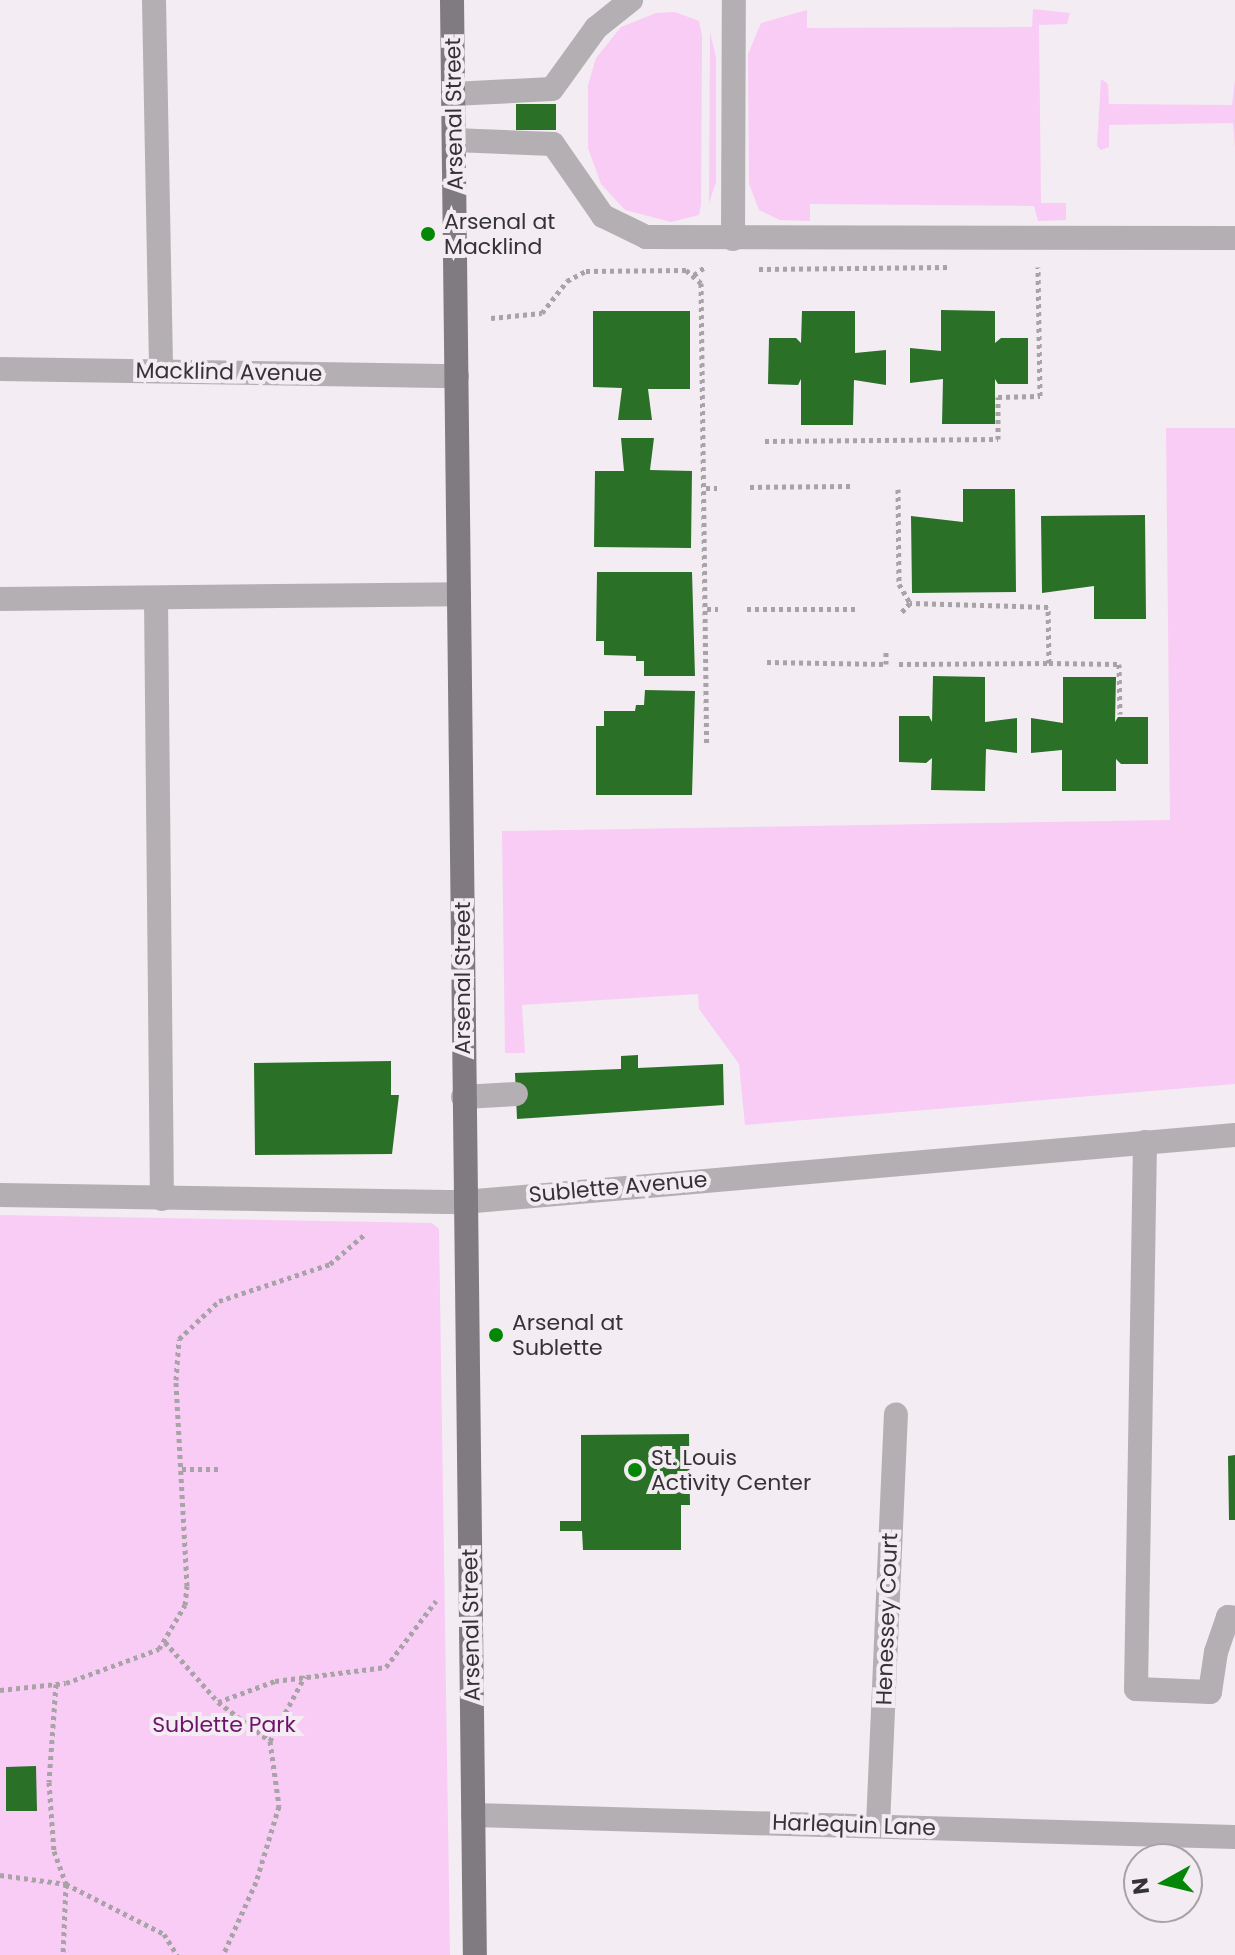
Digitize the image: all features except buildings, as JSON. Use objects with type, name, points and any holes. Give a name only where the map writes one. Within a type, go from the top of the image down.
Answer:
[{"type":"main road","name":"Arsenal Street","points":[[452,0],[475,1955]]},
{"type":"street","points":[[154,0],[161,371]]},
{"type":"street","points":[[453,94],[552,89],[596,28],[631,0]]},
{"type":"street","points":[[733,239],[734,0]]},
{"type":"street","points":[[454,140],[553,144],[571,165],[587,198],[623,228],[646,237],[1235,238]]},
{"type":"street","name":"Macklind Avenue","points":[[0,369],[457,376]]},
{"type":"street","points":[[0,599],[459,594]]},
{"type":"street","points":[[156,598],[162,1199]]},
{"type":"street","points":[[463,1097],[516,1094]]},
{"type":"street","name":"Sublette Avenue","points":[[0,1195],[464,1202],[1235,1135]]},
{"type":"street","points":[[1145,1142],[1136,1424],[1136,1689],[1210,1692],[1216,1652],[1228,1617],[1235,1618]]},
{"type":"street","name":"Henessey Court","points":[[878,1825],[896,1414]]},
{"type":"street","name":"Harlequin Lane","points":[[473,1815],[1235,1837]]},
{"type":"path","points":[[694,275],[705,267]]},
{"type":"path","points":[[759,269],[961,267]]},
{"type":"path","points":[[1023,267],[1053,267]]},
{"type":"path","points":[[765,441],[998,439],[998,397],[1040,396],[1038,267]]},
{"type":"path","points":[[491,318],[542,313],[567,281],[586,271],[678,270],[694,275],[705,301],[707,744]]},
{"type":"path","points":[[750,487],[852,486]]},
{"type":"path","points":[[706,488],[717,488]]},
{"type":"path","points":[[898,489],[899,584],[910,603]]},
{"type":"path","points":[[901,613],[910,603],[1048,607],[1049,663]]},
{"type":"path","points":[[707,609],[718,609]]},
{"type":"path","points":[[747,609],[856,609]]},
{"type":"path","points":[[767,662],[886,664],[886,652]]},
{"type":"path","points":[[899,664],[1119,664],[1120,714]]},
{"type":"path","points":[[0,1690],[56,1684],[147,1657],[165,1642],[185,1605],[182,1469],[176,1380],[179,1339],[219,1301],[278,1286],[330,1264],[365,1234]]},
{"type":"path","points":[[182,1469],[220,1469]]},
{"type":"path","points":[[218,1702],[275,1681],[386,1667],[436,1601]]},
{"type":"path","points":[[165,1642],[218,1702],[270,1741],[277,1763],[276,1828],[223,1955]]},
{"type":"path","points":[[270,1741],[305,1676]]},
{"type":"path","points":[[56,1684],[49,1782],[54,1851],[66,1884],[63,1955]]},
{"type":"path","points":[[0,1875],[66,1884],[164,1934],[177,1955]]},
{"type":"green space","points":[[1033,9],[1070,13],[1067,24],[1039,25],[1041,203],[1066,203],[1066,220],[1038,221],[1034,206],[810,204],[810,221],[780,220],[759,210],[749,184],[748,54],[761,23],[807,10],[807,28],[1032,27]]},
{"type":"green space","points":[[675,12],[699,21],[702,36],[701,205],[699,215],[671,222],[625,210],[601,184],[588,148],[588,85],[596,58],[621,27],[656,13]]},
{"type":"green space","points":[[710,32],[716,58],[716,182],[709,203]]},
{"type":"green space","points":[[1101,79],[1108,84],[1109,104],[1232,105],[1235,79],[1235,147],[1233,123],[1109,125],[1109,147],[1101,150],[1097,146]]},
{"type":"green space","points":[[1166,428],[1235,428],[1235,1084],[745,1125],[739,1064],[699,1009],[698,994],[522,1005],[525,1053],[505,1053],[502,831],[1170,820]]},
{"type":"green space","name":"Sublette Park","points":[[0,1215],[432,1223],[439,1229],[450,1955],[0,1955]]},
{"type":"place","name":"Arsenal at Macklind","points":[[428,234]]},
{"type":"place","name":"Arsenal at Sublette","points":[[496,1335]]},
{"type":"place","name":"St. Louis Activity Center","points":[[635,1470]]}]
